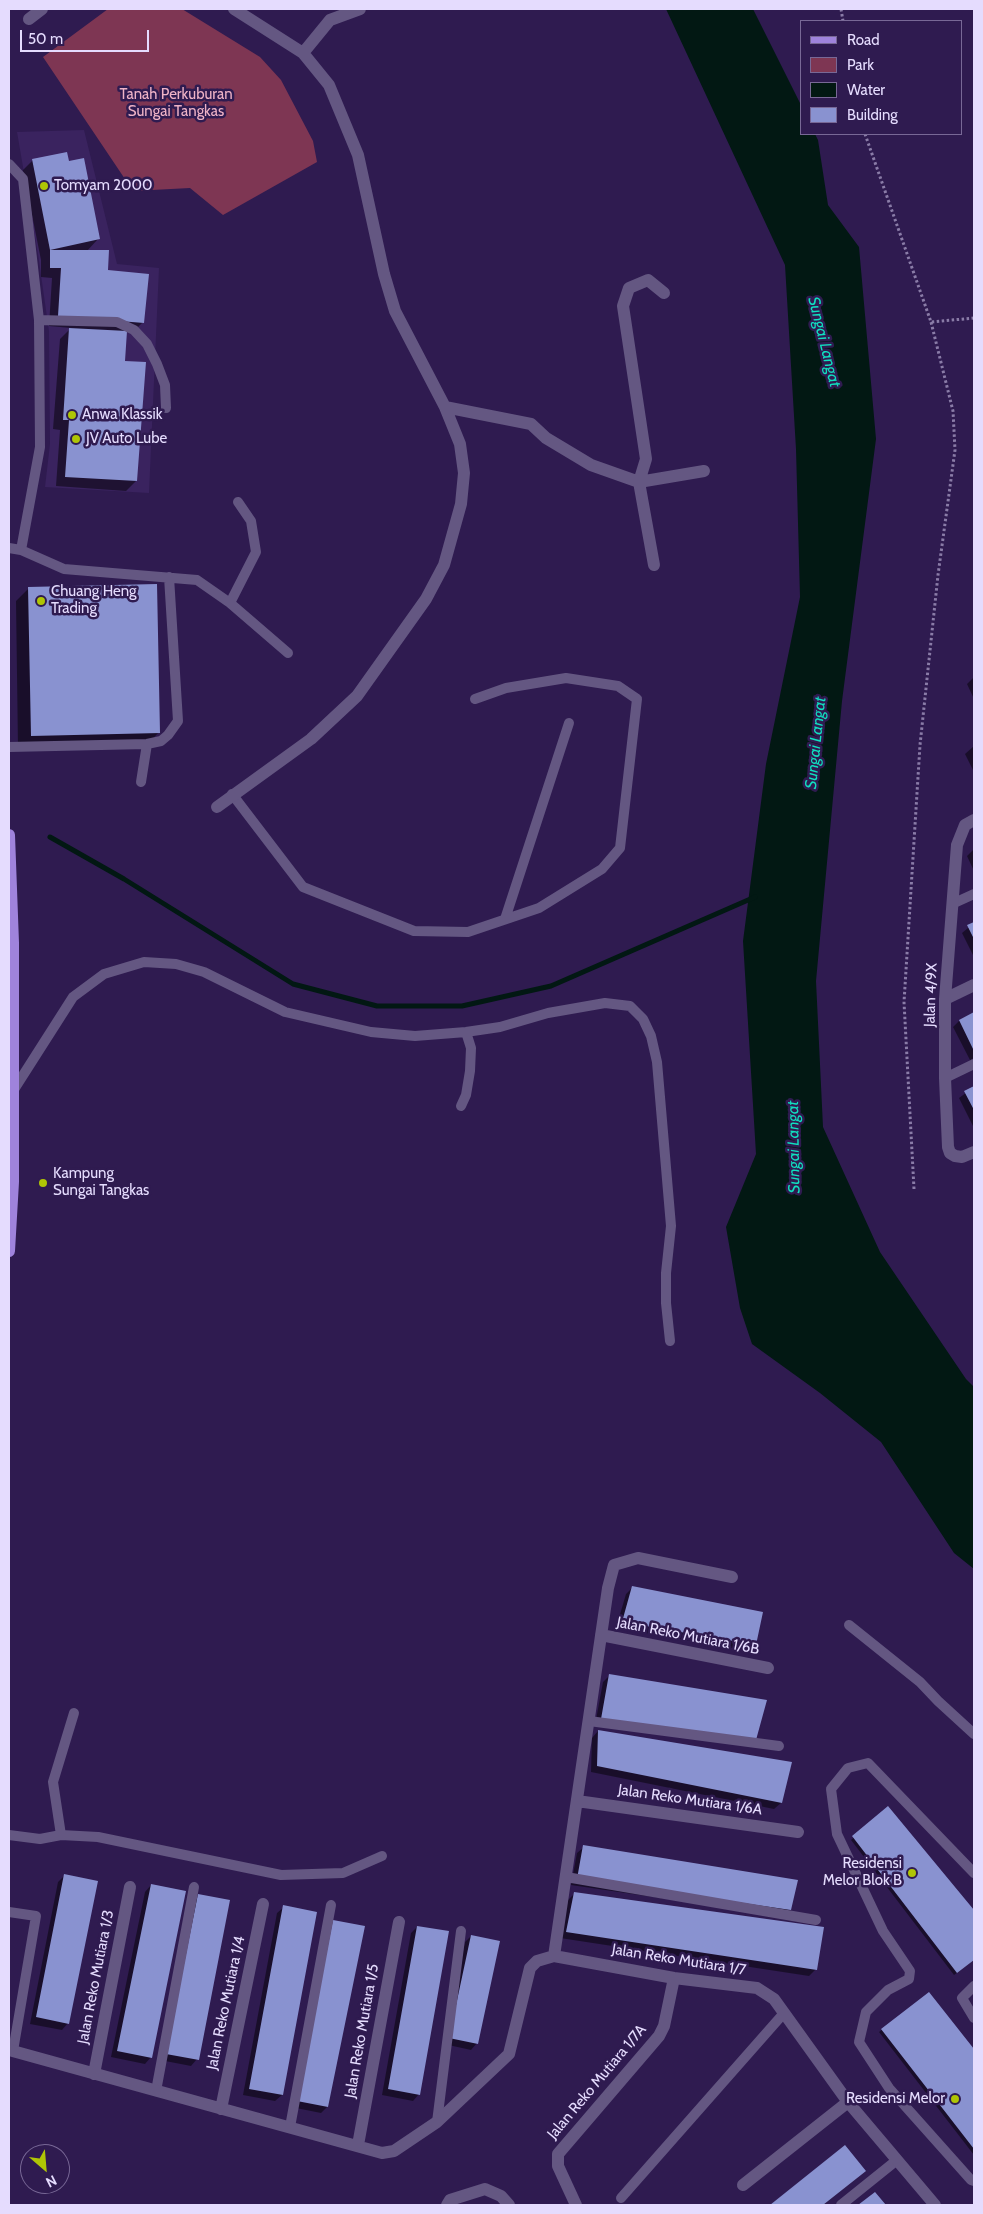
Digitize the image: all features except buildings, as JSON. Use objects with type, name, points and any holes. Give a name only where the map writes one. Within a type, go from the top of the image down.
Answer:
[{"type":"main road","points":[[9,835],[13,1091],[13,1182],[9,1251]]},
{"type":"street","points":[[29,19],[42,9]]},
{"type":"street","points":[[217,807],[232,794],[311,739],[357,696],[426,599],[444,565],[461,504],[464,473],[460,444],[445,407],[395,311],[384,274],[358,155],[329,85],[303,53],[234,9]]},
{"type":"street","points":[[303,53],[330,20],[360,9]]},
{"type":"street","points":[[654,565],[639,482],[646,458],[623,306],[629,288],[648,280],[664,293]]},
{"type":"street","points":[[445,407],[531,424],[546,438],[591,465],[639,482],[704,471]]},
{"type":"street","name":"Jalan 4/9X","points":[[974,820],[965,825],[957,845],[945,999],[945,1078],[948,1147],[950,1153],[956,1156],[962,1157],[974,1152]]},
{"type":"street","points":[[945,999],[974,985]]},
{"type":"street","points":[[11,2050],[382,2153],[394,2151],[437,2122],[509,2054],[530,1968],[536,1961],[554,1956],[614,1565],[638,1558],[732,1577]]},
{"type":"street","name":"Jalan Reko Mutiara 1/6B","points":[[602,1635],[768,1668]]},
{"type":"street","name":"Jalan Reko Mutiara 1/6A","points":[[577,1801],[798,1832]]},
{"type":"street","name":"Jalan Reko Mutiara 1/3","points":[[94,2074],[130,1888]]},
{"type":"street","name":"Jalan Reko Mutiara 1/4","points":[[221,2109],[264,1904]]},
{"type":"street","name":"Jalan Reko Mutiara 1/5","points":[[358,2145],[399,1922]]},
{"type":"street","name":"Jalan Reko Mutiara 1/7","points":[[554,1956],[674,1978],[756,1988],[774,1999],[848,2102],[935,2205]]},
{"type":"street","name":"Jalan Reko Mutiara 1/7A","points":[[576,2205],[558,2166],[558,2154],[659,2036],[664,2026],[674,1978]]},
{"type":"street","points":[[743,2185],[848,2102]]},
{"type":"street","points":[[447,2205],[450,2200],[485,2189],[501,2196],[510,2205]]},
{"type":"lane","points":[[9,164],[23,179],[39,320],[40,447],[21,550]]},
{"type":"lane","points":[[39,320],[117,322],[134,330],[147,344],[158,364],[165,385],[166,408]]},
{"type":"lane","points":[[230,603],[256,552],[251,521],[238,502]]},
{"type":"lane","points":[[9,548],[21,550],[64,569],[113,575],[197,580],[230,603],[288,653]]},
{"type":"lane","points":[[9,747],[147,744],[161,741],[168,735],[178,721],[169,577]]},
{"type":"lane","points":[[232,794],[303,887],[414,931],[468,932],[539,908],[602,869],[620,848],[637,699],[618,686],[566,678],[506,688],[475,699]]},
{"type":"lane","points":[[505,920],[569,723]]},
{"type":"lane","points":[[141,782],[147,744]]},
{"type":"lane","points":[[952,904],[974,894]]},
{"type":"lane","points":[[13,1091],[73,997],[104,974],[144,962],[176,964],[204,972],[285,1012],[325,1023],[371,1032],[415,1036],[500,1027],[548,1013],[605,1003],[630,1006],[643,1019],[651,1036],[657,1062],[671,1226],[666,1273],[666,1303],[670,1341]]},
{"type":"lane","points":[[461,1106],[466,1095],[470,1071],[471,1048],[466,1032]]},
{"type":"lane","points":[[945,1078],[974,1064]]},
{"type":"lane","points":[[849,1624],[920,1682],[974,1734]]},
{"type":"lane","points":[[61,1835],[53,1782],[74,1713]]},
{"type":"lane","points":[[589,1721],[779,1746]]},
{"type":"lane","points":[[974,1873],[868,1763],[848,1768],[831,1788],[837,1834],[883,1931],[910,1971],[909,1979],[888,1990],[866,2012],[859,2042],[889,2088],[971,2180],[974,2181]]},
{"type":"lane","points":[[9,1834],[40,1838],[61,1835],[98,1837],[281,1875],[343,1872],[382,1856]]},
{"type":"lane","points":[[566,1878],[816,1920]]},
{"type":"lane","points":[[156,2091],[194,1887]]},
{"type":"lane","points":[[290,2127],[331,1905]]},
{"type":"lane","points":[[9,1912],[36,1916],[11,2050]]},
{"type":"lane","points":[[437,2122],[461,1931]]},
{"type":"lane","points":[[974,1986],[962,1998],[974,2018]]},
{"type":"lane","points":[[621,2198],[784,2013]]},
{"type":"lane","points":[[841,2205],[897,2160]]},
{"type":"path","points":[[865,135],[931,322],[953,412],[955,450],[938,574],[920,745],[904,1002],[914,1189]]},
{"type":"path","points":[[931,322],[974,318]]},
{"type":"shaded area","points":[[84,130],[117,264],[159,268],[149,493],[45,487],[50,444],[49,331],[17,132]]},
{"type":"green space","name":"Tanah Perkuburan Sungai Tangkas","points":[[108,9],[182,9],[260,57],[281,80],[313,141],[317,162],[223,215],[190,188],[133,191],[43,57]]},
{"type":"water","name":"Sungai Langat","points":[[666,9],[753,9],[800,103],[800,135],[816,135],[818,140],[828,205],[859,247],[876,439],[842,701],[816,981],[823,1127],[880,1252],[966,1379],[974,1387],[974,1569],[954,1553],[881,1442],[820,1393],[752,1344],[740,1308],[726,1227],[756,1154],[743,941],[766,764],[800,597],[796,449],[785,265]]},
{"type":"waterway","points":[[50,837],[124,879],[293,984],[377,1006],[462,1006],[551,986],[755,897]]},
{"type":"place","name":"Tomyam 2000","points":[[44,186]]},
{"type":"place","name":"Anwa Klassik","points":[[72,415]]},
{"type":"place","name":"JV Auto Lube","points":[[76,439]]},
{"type":"place","name":"Chuang Heng Trading","points":[[41,601]]},
{"type":"place","name":"Kampung Sungai Tangkas","points":[[43,1183]]},
{"type":"place","name":"Residensi Melor Blok B","points":[[912,1873]]},
{"type":"place","name":"Residensi Melor","points":[[955,2099]]}]
